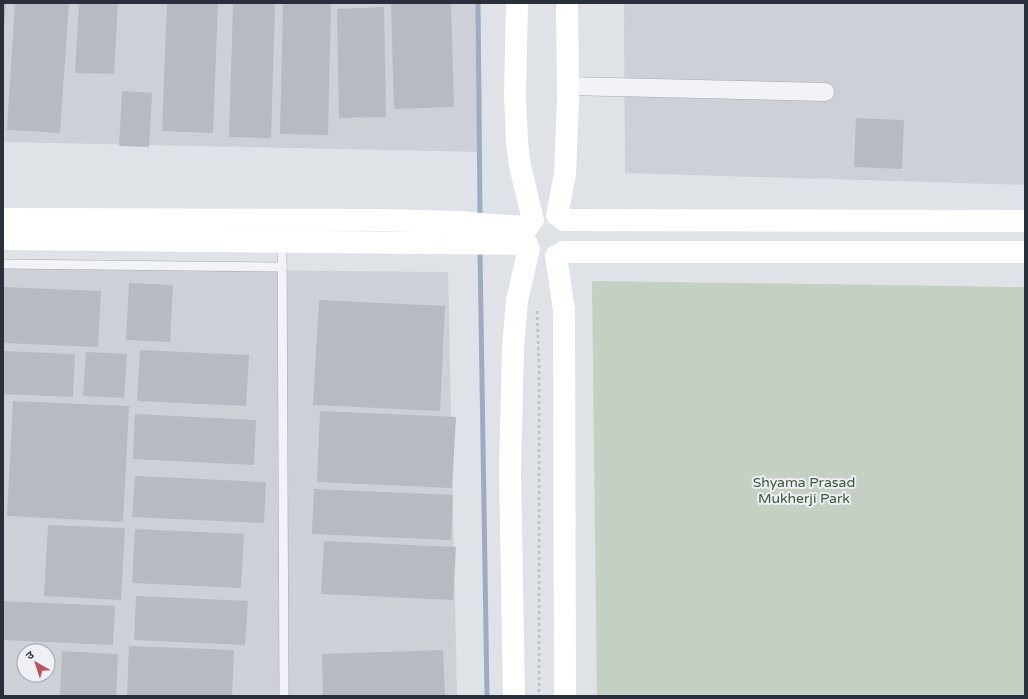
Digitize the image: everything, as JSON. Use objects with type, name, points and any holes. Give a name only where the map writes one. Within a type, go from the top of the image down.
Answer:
[{"type":"main road","points":[[514,696],[510,469],[513,349],[517,300],[529,235],[517,142],[517,3]]},
{"type":"main road","points":[[565,696],[564,310],[559,254],[568,244],[570,236],[569,228],[560,218],[565,174],[568,86],[567,3]]},
{"type":"main road","points":[[529,235],[540,215],[548,214],[560,218],[1025,221]]},
{"type":"main road","points":[[3,220],[389,220],[460,222],[491,225],[529,235],[539,256],[547,258],[559,254],[1025,252]]},
{"type":"main road","points":[[3,240],[282,241],[529,235]]},
{"type":"street","points":[[568,86],[825,92]]},
{"type":"lane","points":[[282,241],[284,696]]},
{"type":"lane","points":[[3,264],[282,266]]},
{"type":"path","points":[[537,305],[539,366],[539,696]]},
{"type":"shaded area","points":[[3,3],[480,3],[482,152],[3,142]]},
{"type":"shaded area","points":[[624,3],[1025,3],[1025,185],[625,173]]},
{"type":"shaded area","points":[[3,268],[448,272],[457,696],[3,696]]},
{"type":"green space","name":"Shyama Prasad Mukherji Park","points":[[592,281],[1025,287],[1025,696],[597,696]]},
{"type":"building","points":[[3,3],[6,3],[4,29],[3,29]]},
{"type":"building","points":[[15,3],[69,3],[60,133],[7,130]]},
{"type":"building","points":[[79,3],[118,3],[114,74],[75,73]]},
{"type":"building","points":[[167,3],[218,3],[213,133],[162,131]]},
{"type":"building","points":[[233,3],[275,3],[271,138],[229,137]]},
{"type":"building","points":[[283,3],[331,3],[328,135],[280,134]]},
{"type":"building","points":[[391,3],[451,3],[454,107],[394,109]]},
{"type":"building","points":[[384,7],[386,117],[339,118],[337,9]]},
{"type":"building","points":[[122,91],[152,93],[149,147],[119,146]]},
{"type":"building","points":[[856,118],[904,120],[902,169],[854,167]]},
{"type":"building","points":[[129,283],[173,285],[170,342],[126,340]]},
{"type":"building","points":[[3,287],[101,291],[98,347],[3,343]]},
{"type":"building","points":[[319,300],[445,306],[440,411],[313,405]]},
{"type":"building","points":[[140,350],[249,355],[246,406],[137,401]]},
{"type":"building","points":[[3,351],[75,354],[73,397],[3,394]]},
{"type":"building","points":[[86,352],[127,354],[124,398],[83,396]]},
{"type":"building","points":[[13,401],[129,406],[123,522],[7,516]]},
{"type":"building","points":[[320,411],[456,417],[452,488],[317,482]]},
{"type":"building","points":[[135,414],[256,420],[254,465],[133,459]]},
{"type":"building","points":[[135,476],[266,482],[264,523],[132,517]]},
{"type":"building","points":[[314,489],[453,495],[451,540],[312,534]]},
{"type":"building","points":[[48,525],[125,528],[121,600],[44,596]]},
{"type":"building","points":[[135,529],[244,534],[241,588],[132,583]]},
{"type":"building","points":[[324,541],[456,547],[453,600],[321,594]]},
{"type":"building","points":[[136,596],[248,601],[245,645],[134,640]]},
{"type":"building","points":[[3,601],[115,606],[113,645],[3,640]]},
{"type":"building","points":[[129,646],[234,650],[232,696],[127,696]]},
{"type":"building","points":[[443,650],[445,696],[323,696],[322,654]]},
{"type":"building","points":[[62,651],[118,654],[116,696],[60,696]]},
{"type":"waterway","points":[[478,3],[480,214]]},
{"type":"waterway","points":[[480,253],[487,696]]}]
